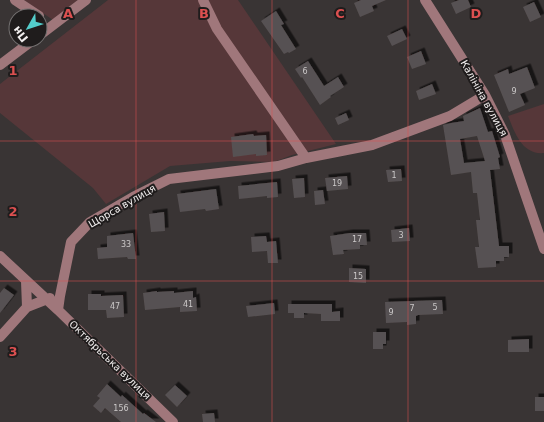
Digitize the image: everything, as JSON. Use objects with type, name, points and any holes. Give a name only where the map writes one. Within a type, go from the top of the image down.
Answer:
[{"type":"street","points":[[15,0],[27,8]]},
{"type":"street","points":[[48,29],[86,0]]},
{"type":"street","points":[[203,0],[217,29],[306,158]]},
{"type":"street","name":"Калініна вулиця","points":[[425,0],[485,95],[505,135],[544,249]]},
{"type":"street","points":[[48,22],[53,25]]},
{"type":"street","points":[[0,65],[22,48]]},
{"type":"street","name":"Щорса вулиця","points":[[58,310],[71,242],[90,222],[133,197],[170,179],[278,166],[306,158],[372,145],[450,116],[485,95]]},
{"type":"street","name":"Октябрьська вулиця","points":[[0,256],[173,422]]},
{"type":"street","points":[[26,281],[27,307]]},
{"type":"street","points":[[0,337],[27,307],[46,299],[60,296]]},
{"type":"shaded area","points":[[24,0],[78,0],[53,20],[48,17],[48,8],[36,8]]},
{"type":"shaded area","points":[[108,0],[238,0],[336,144],[292,155],[274,162],[230,161],[170,166],[106,204],[93,188],[0,113],[0,84]]},
{"type":"shaded area","points":[[544,104],[544,153],[536,153],[525,147],[520,142],[508,116]]},
{"type":"building","points":[[361,0],[386,0],[372,6],[374,11],[360,17],[354,3]]},
{"type":"building","points":[[459,0],[468,0],[471,7],[456,14],[451,3]]},
{"type":"building","points":[[534,2],[541,17],[530,22],[523,7]]},
{"type":"building","points":[[276,11],[284,24],[281,25],[296,49],[289,53],[284,54],[261,21]]},
{"type":"building","points":[[402,29],[407,39],[392,46],[387,36]]},
{"type":"building","points":[[421,51],[426,64],[412,69],[407,57]]},
{"type":"building","points":[[308,61],[324,86],[338,77],[344,87],[320,105],[295,69]]},
{"type":"building","points":[[527,67],[535,88],[520,94],[525,105],[509,112],[494,75],[508,69],[509,74]]},
{"type":"building","points":[[432,84],[436,94],[419,100],[416,91]]},
{"type":"building","points":[[480,108],[488,132],[492,131],[500,157],[498,158],[500,169],[490,170],[499,246],[509,246],[509,257],[504,257],[504,261],[496,261],[496,267],[478,268],[475,247],[479,247],[476,220],[480,220],[477,193],[473,193],[471,172],[451,175],[443,125],[464,121],[463,116]],"holes":[[[477,136],[485,161],[464,163],[460,139]]]},
{"type":"building","points":[[346,113],[349,120],[338,125],[335,118]]},
{"type":"building","points":[[253,134],[254,136],[266,135],[267,155],[256,156],[256,154],[233,157],[231,137]]},
{"type":"building","points":[[401,169],[402,181],[388,182],[386,170]]},
{"type":"building","points":[[347,176],[348,189],[327,191],[325,178]]},
{"type":"building","points":[[304,178],[305,197],[294,198],[292,179]]},
{"type":"building","points":[[277,182],[278,197],[267,198],[267,196],[239,199],[238,186]]},
{"type":"building","points":[[216,189],[219,209],[180,212],[177,194]]},
{"type":"building","points":[[323,190],[325,204],[315,205],[314,191]]},
{"type":"building","points":[[164,212],[165,231],[151,232],[149,214]]},
{"type":"building","points":[[409,228],[410,241],[392,242],[391,230]]},
{"type":"building","points":[[133,233],[136,259],[128,259],[127,257],[98,259],[97,248],[107,247],[107,236]]},
{"type":"building","points":[[350,233],[366,233],[367,245],[360,245],[360,249],[343,250],[344,254],[333,255],[330,236]]},
{"type":"building","points":[[266,236],[267,242],[276,241],[278,263],[268,263],[267,251],[252,252],[251,237]]},
{"type":"building","points":[[349,268],[366,269],[366,283],[349,282]]},
{"type":"building","points":[[4,288],[14,295],[0,313],[0,293]]},
{"type":"building","points":[[174,291],[174,293],[193,291],[193,298],[196,297],[197,311],[180,312],[180,307],[145,310],[143,293]]},
{"type":"building","points":[[88,294],[101,294],[101,296],[123,295],[124,317],[107,318],[106,310],[88,310]]},
{"type":"building","points":[[442,300],[443,314],[418,315],[416,316],[416,324],[407,325],[407,322],[386,323],[385,302]]},
{"type":"building","points":[[274,303],[275,314],[248,317],[246,306]]},
{"type":"building","points":[[288,304],[332,304],[332,312],[340,311],[340,321],[321,321],[321,314],[304,313],[304,318],[294,318],[294,313],[288,313]]},
{"type":"building","points":[[373,332],[386,332],[386,344],[383,344],[383,349],[373,349]]},
{"type":"building","points":[[529,339],[529,352],[508,352],[508,340]]},
{"type":"building","points":[[107,384],[121,397],[122,395],[143,414],[144,413],[156,422],[121,422],[105,408],[101,413],[93,406],[100,398],[97,396]]},
{"type":"building","points":[[175,385],[187,396],[177,407],[165,395]]},
{"type":"building","points":[[535,397],[544,397],[544,411],[535,411]]},
{"type":"building","points":[[214,413],[215,422],[203,422],[202,414]]}]
